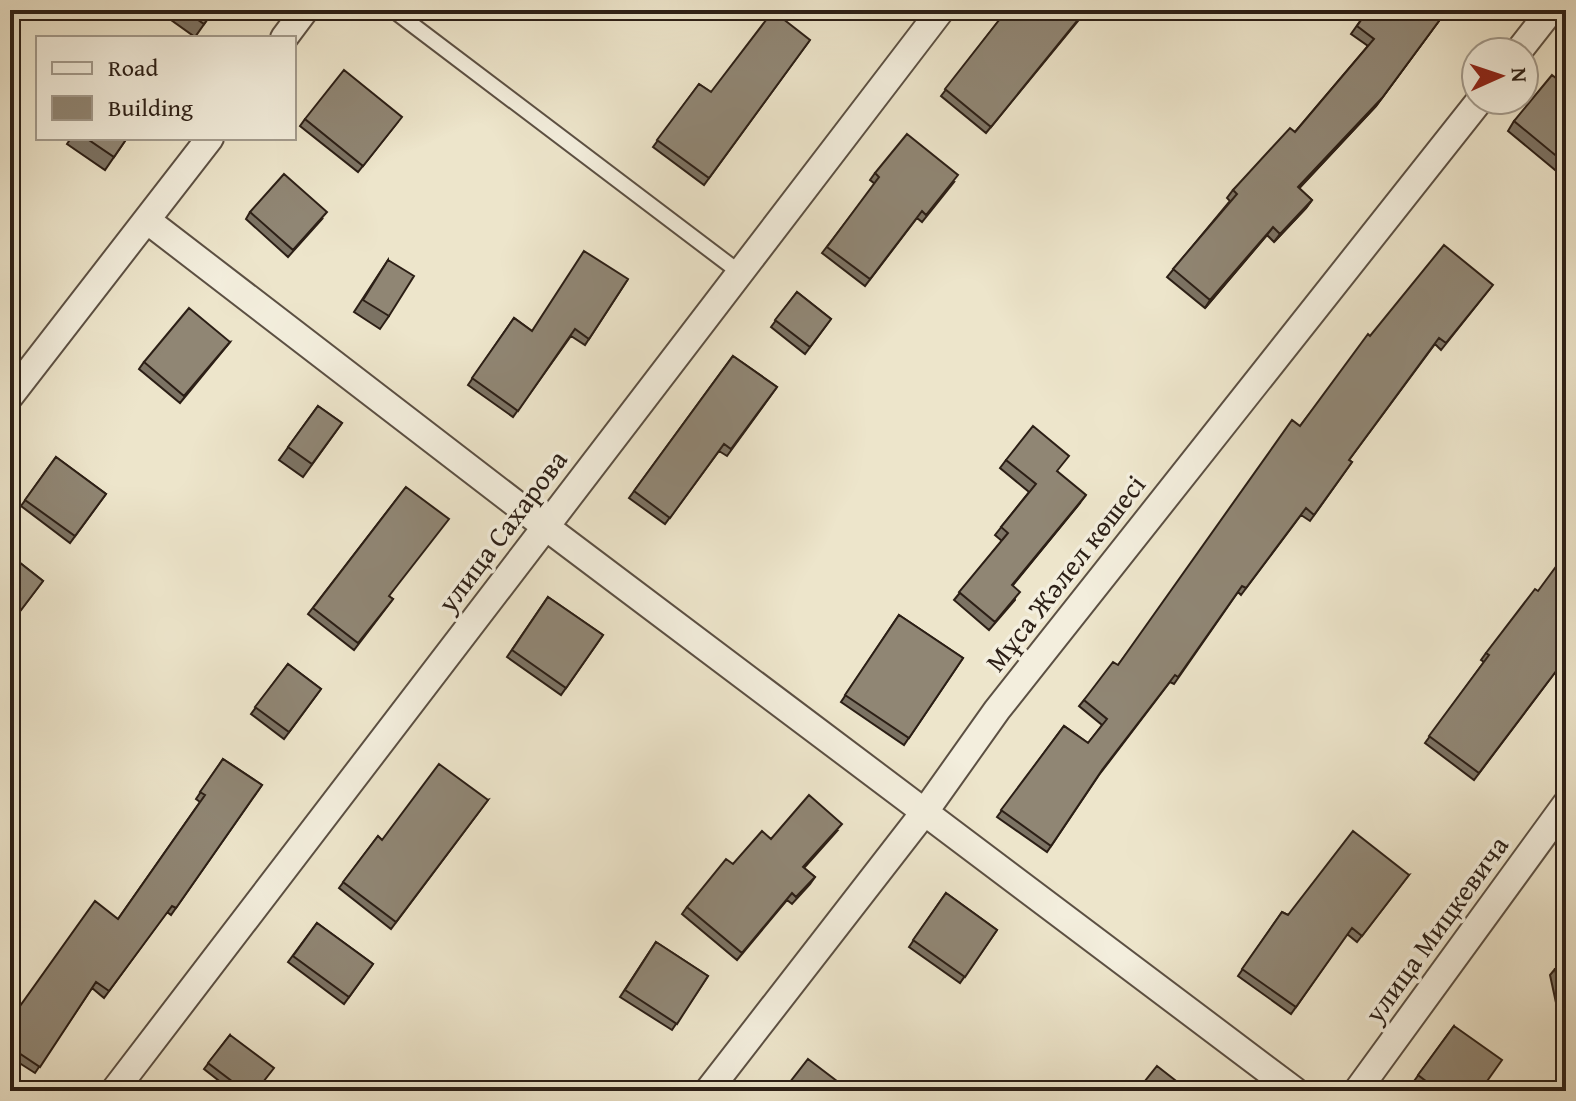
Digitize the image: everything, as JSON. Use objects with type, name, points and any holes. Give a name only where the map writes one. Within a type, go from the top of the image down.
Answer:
[{"type":"street","points":[[286,36],[305,10]]},
{"type":"street","name":"улица Сахарова","points":[[114,1091],[941,10]]},
{"type":"street","points":[[1531,36],[1551,10]]},
{"type":"street","name":"Мұса Жәлел көшесі","points":[[708,1091],[926,810],[997,710],[1467,116]]},
{"type":"street","points":[[10,396],[209,140]]},
{"type":"street","points":[[148,221],[546,527],[926,810],[1295,1091]]},
{"type":"street","name":"улица Мицкевича","points":[[1357,1091],[1566,804]]},
{"type":"lane","points":[[393,10],[739,272]]},
{"type":"building","points":[[184,10],[214,10],[204,24]]},
{"type":"building","points":[[1007,10],[1086,10],[991,127],[945,89]]},
{"type":"building","points":[[1368,10],[1447,10],[1382,98],[1298,187],[1312,200],[1280,234],[1273,227],[1210,300],[1173,269],[1237,194],[1233,190],[1290,128],[1295,132],[1374,39],[1357,26]]},
{"type":"building","points":[[773,11],[810,40],[709,178],[657,140],[699,84],[711,92]]},
{"type":"building","points":[[344,70],[402,117],[363,166],[305,119]]},
{"type":"building","points":[[1552,75],[1566,86],[1566,164],[1514,121],[1518,116],[1540,116],[1540,90]]},
{"type":"building","points":[[907,134],[958,175],[926,215],[922,211],[870,279],[827,247],[879,177],[875,173]]},
{"type":"building","points":[[89,140],[126,140],[114,157]]},
{"type":"building","points":[[284,174],[327,212],[293,250],[250,212]]},
{"type":"building","points":[[1444,245],[1493,285],[1446,343],[1439,338],[1349,460],[1352,462],[1314,515],[1306,508],[1246,588],[1242,586],[1178,677],[1175,675],[1102,770],[1051,846],[1001,810],[1064,726],[1088,743],[1107,719],[1084,700],[1113,662],[1118,665],[1292,420],[1300,426],[1368,334],[1370,336]]},
{"type":"building","points":[[584,251],[628,279],[589,339],[575,329],[518,411],[472,378],[514,318],[532,331]]},
{"type":"building","points":[[388,260],[414,276],[389,316],[363,300]]},
{"type":"building","points":[[797,292],[831,319],[810,347],[775,320]]},
{"type":"building","points":[[189,308],[230,342],[184,396],[144,362]]},
{"type":"building","points":[[733,356],[777,387],[731,449],[724,444],[670,518],[634,491]]},
{"type":"building","points":[[318,406],[342,423],[312,464],[288,447]]},
{"type":"building","points":[[1033,426],[1069,456],[1057,471],[1086,495],[1012,585],[1020,592],[995,622],[959,592],[1008,533],[1001,527],[1036,484],[1006,460]]},
{"type":"building","points":[[56,457],[106,494],[75,536],[25,500]]},
{"type":"building","points":[[406,487],[449,519],[389,596],[393,599],[358,643],[313,608]]},
{"type":"building","points":[[1566,553],[1566,658],[1479,773],[1429,736],[1489,655],[1486,653]]},
{"type":"building","points":[[10,555],[43,581],[18,614],[10,607]]},
{"type":"building","points":[[548,597],[603,635],[566,688],[512,650]]},
{"type":"building","points":[[899,615],[963,658],[909,738],[845,695]]},
{"type":"building","points":[[288,664],[321,689],[289,732],[255,707]]},
{"type":"building","points":[[223,759],[262,785],[176,908],[172,906],[109,991],[96,982],[40,1067],[10,1047],[10,1020],[95,901],[118,919],[205,795],[200,792]]},
{"type":"building","points":[[439,764],[488,800],[396,922],[343,882],[378,836],[382,840]]},
{"type":"building","points":[[809,795],[842,824],[803,867],[815,877],[796,897],[792,893],[742,953],[687,907],[726,859],[733,864],[762,831],[771,839]]},
{"type":"building","points":[[1353,831],[1409,875],[1362,936],[1352,928],[1296,1007],[1242,969],[1282,912],[1288,915]]},
{"type":"building","points":[[946,893],[997,930],[965,977],[913,940]]},
{"type":"building","points":[[317,923],[373,964],[349,997],[293,956]]},
{"type":"building","points":[[656,942],[708,976],[677,1024],[625,990]]},
{"type":"building","points":[[1566,966],[1566,1020],[1555,969]]},
{"type":"building","points":[[1454,1026],[1502,1060],[1480,1091],[1439,1091],[1418,1075]]},
{"type":"building","points":[[230,1035],[274,1068],[256,1091],[245,1091],[208,1063]]},
{"type":"building","points":[[808,1059],[850,1091],[783,1091]]},
{"type":"building","points":[[1157,1066],[1189,1091],[1137,1091]]}]
